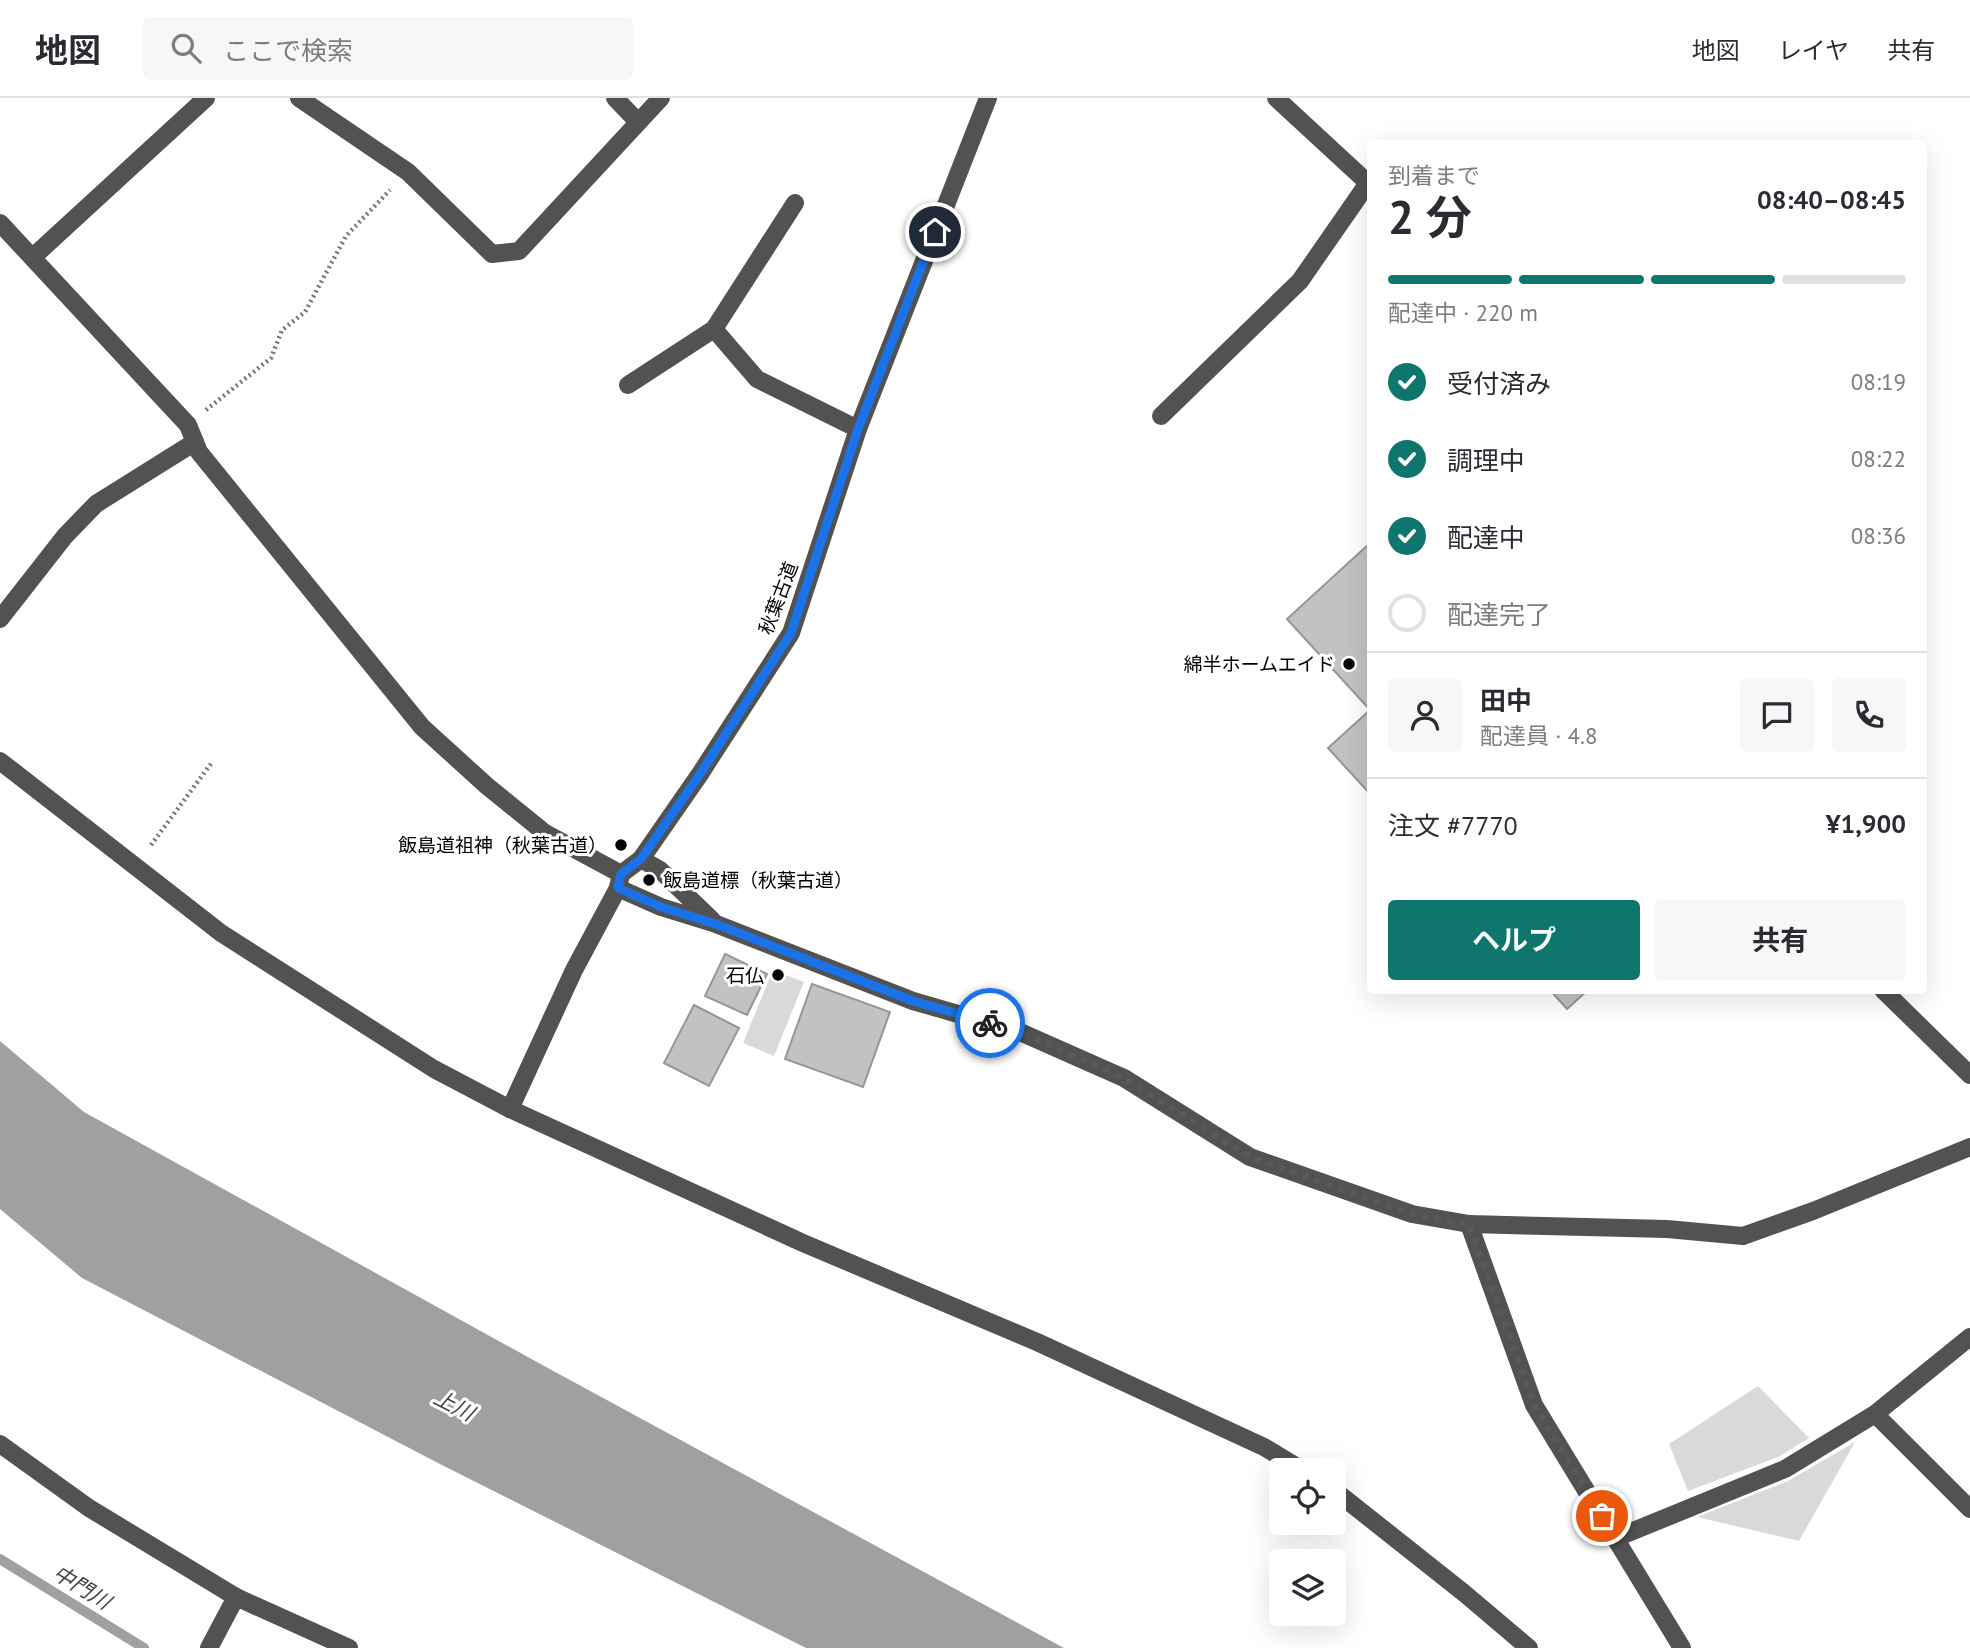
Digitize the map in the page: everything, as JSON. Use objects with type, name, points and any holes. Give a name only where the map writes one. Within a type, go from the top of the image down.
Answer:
[{"type":"street","points":[[33,257],[206,98]]},
{"type":"street","points":[[299,98],[408,172],[492,254],[519,251],[661,98]]},
{"type":"street","points":[[615,98],[638,122]]},
{"type":"street","name":"秋葉古道","points":[[510,1109],[620,881],[641,859],[700,774],[791,633],[858,429],[988,98]]},
{"type":"street","points":[[1161,416],[1300,281],[1367,183],[1276,98]]},
{"type":"street","points":[[628,385],[714,329],[795,203]]},
{"type":"street","points":[[0,223],[191,433],[200,452],[422,727],[486,786],[545,832],[661,907],[716,924],[913,1001],[1020,1032],[1124,1078],[1250,1157],[1412,1214],[1469,1224],[1667,1229],[1743,1236],[1813,1212],[1970,1147]]},
{"type":"street","points":[[714,329],[757,379],[858,429]]},
{"type":"street","points":[[0,619],[65,536],[96,504],[191,433]]},
{"type":"street","points":[[0,761],[221,933],[434,1069],[510,1109],[803,1243],[1037,1342],[1264,1447],[1282,1458]]},
{"type":"street","points":[[641,859],[660,870],[716,924]]},
{"type":"street","points":[[1887,994],[1970,1075]]},
{"type":"street","points":[[1469,1224],[1534,1405],[1682,1648]]},
{"type":"street","points":[[1616,1538],[1785,1469],[1875,1414],[1970,1337]]},
{"type":"street","points":[[1875,1414],[1970,1509]]},
{"type":"street","points":[[0,1444],[89,1508],[236,1597],[349,1648]]},
{"type":"street","points":[[1346,1500],[1464,1593],[1528,1648]]},
{"type":"street","points":[[209,1648],[236,1597]]},
{"type":"path","points":[[191,433],[271,358],[282,330],[304,312],[346,236],[408,172]]},
{"type":"path","points":[[134,867],[213,761]]},
{"type":"shaded area","points":[[773,970],[804,982],[774,1056],[743,1043]]},
{"type":"shaded area","points":[[1758,1386],[1809,1438],[1778,1457],[1688,1491],[1669,1444]]},
{"type":"shaded area","points":[[1855,1442],[1799,1541],[1697,1517],[1788,1481]]},
{"type":"water","name":"上川","points":[[0,1041],[84,1112],[1064,1648],[806,1648],[440,1464],[82,1278],[0,1209]]},
{"type":"building","name":"綿半ホームエイド","points":[[1367,546],[1367,707],[1287,619]]},
{"type":"building","name":"綿半ホームエイド","points":[[1367,713],[1367,791],[1328,748]]},
{"type":"building","points":[[725,954],[767,974],[747,1015],[705,996]]},
{"type":"building","points":[[812,984],[890,1012],[863,1087],[785,1059]]},
{"type":"building","points":[[1554,994],[1584,994],[1567,1009]]},
{"type":"building","points":[[694,1005],[739,1028],[709,1086],[664,1063]]},
{"type":"waterway","name":"中門川","points":[[0,1559],[144,1648]]},
{"type":"way so far","points":[[990,1023],[1020,1032],[1124,1078],[1250,1157],[1412,1214],[1469,1224],[1534,1405],[1602,1516]]},
{"type":"place","name":"綿半ホームエイド","points":[[1349,664]]},
{"type":"place","name":"飯島道祖神（秋葉古道）","points":[[621,845]]},
{"type":"place","name":"飯島道標（秋葉古道）","points":[[649,880]]},
{"type":"place","name":"石仏","points":[[778,975]]},
{"type":"route","points":[[935,232],[858,429],[791,633],[700,774],[641,859],[621,874],[618,888],[661,907],[716,924],[913,1001],[990,1023]]}]
